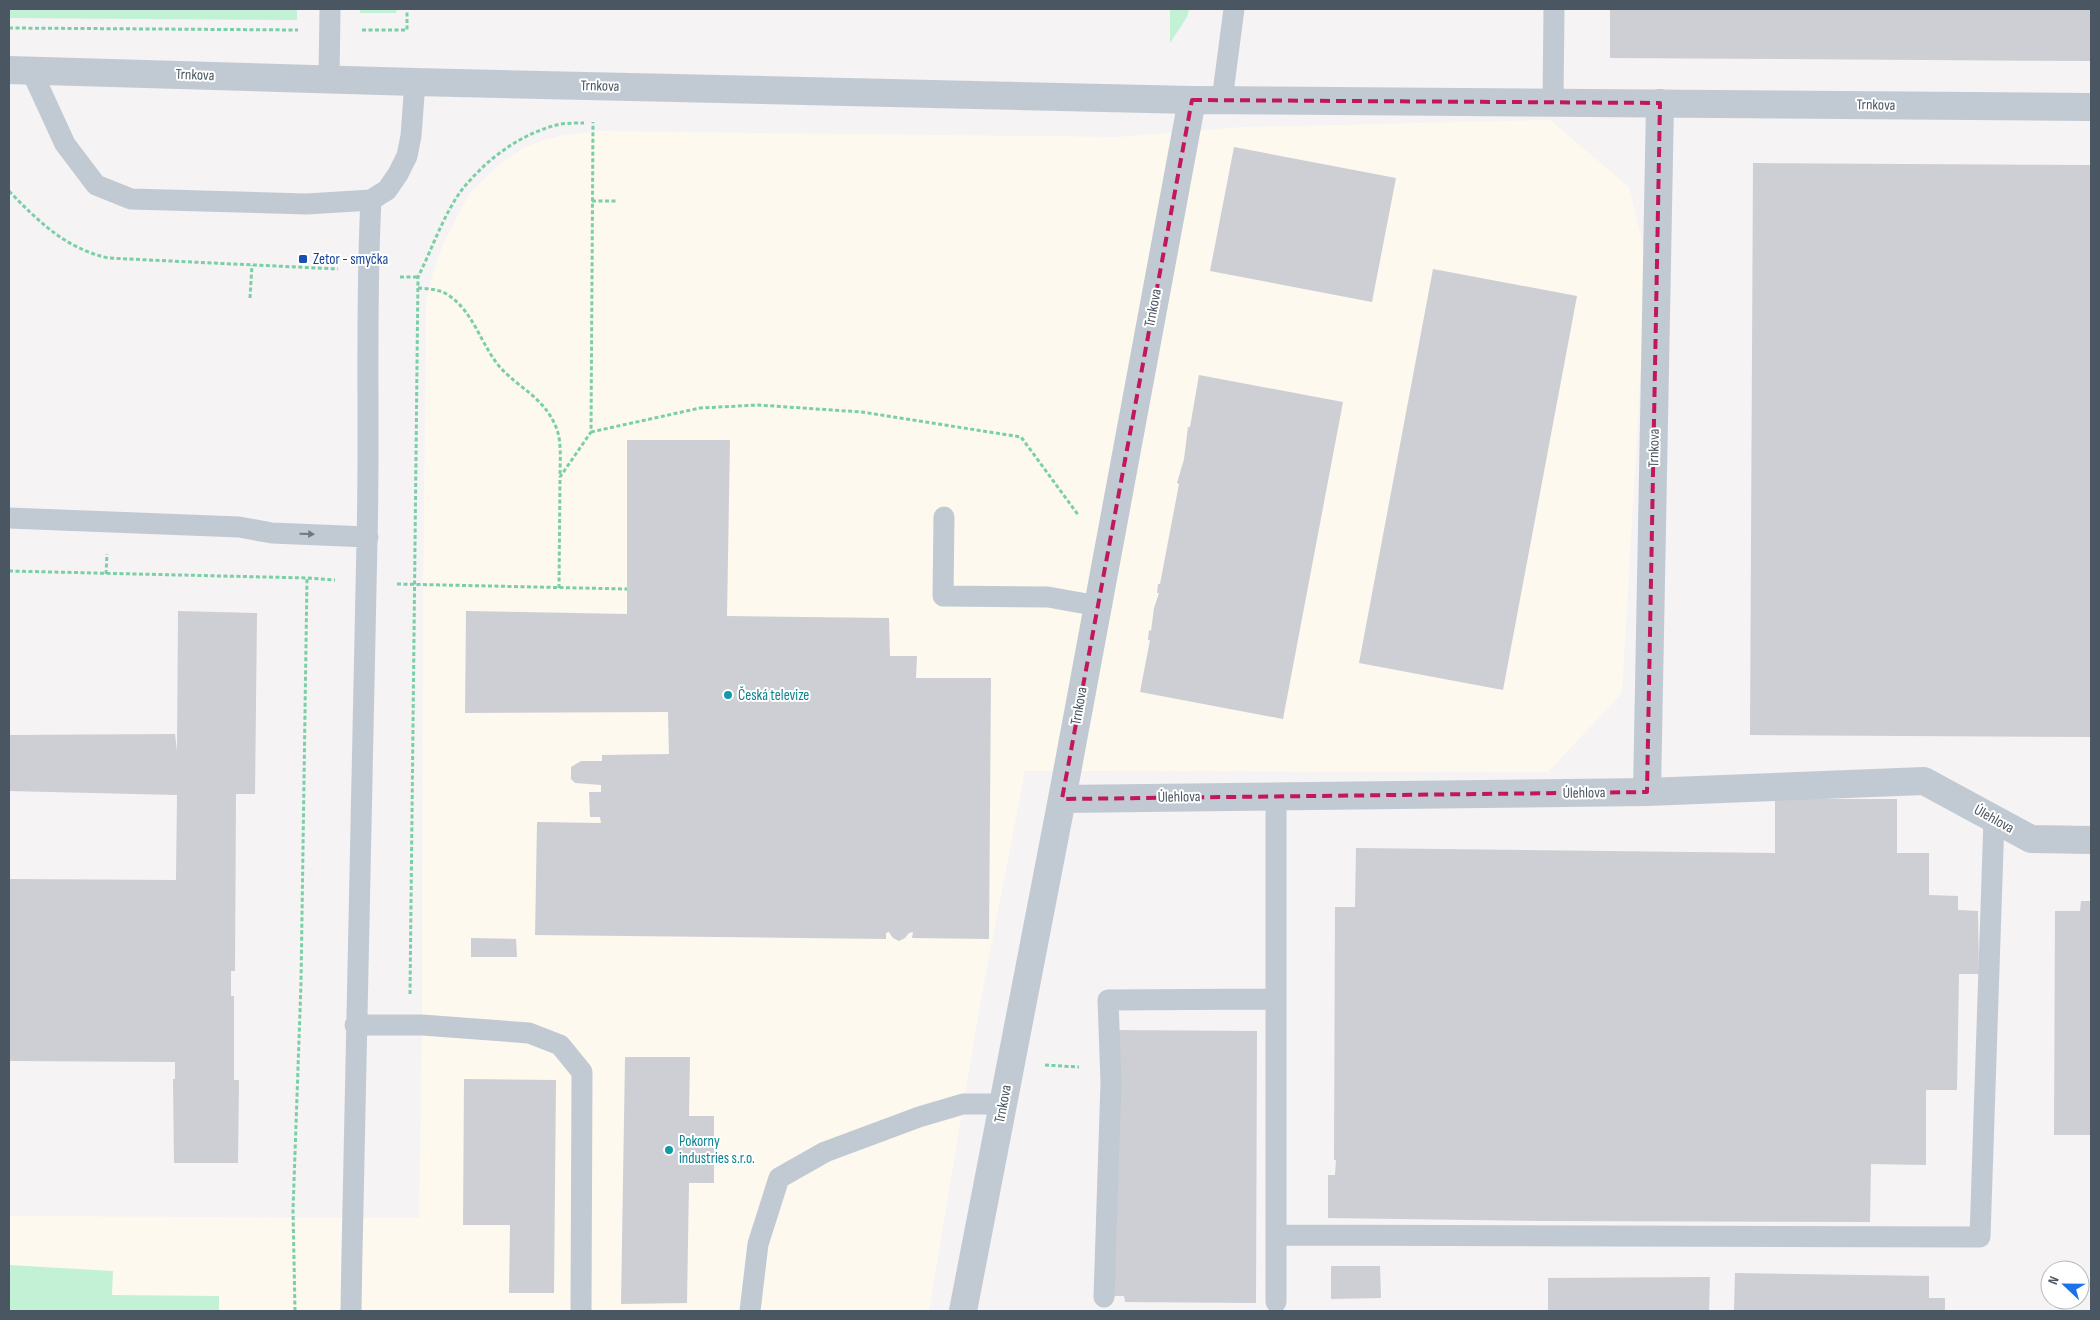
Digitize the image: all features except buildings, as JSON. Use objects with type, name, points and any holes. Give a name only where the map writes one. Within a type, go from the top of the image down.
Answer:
[{"type":"street","name":"Trnkova","points":[[20,70],[415,82],[1192,100],[2091,107]]},
{"type":"street","name":"Trnkova","points":[[963,1311],[1062,799],[1192,100]]},
{"type":"street","name":"Trnkova","points":[[1647,792],[1660,103]]},
{"type":"street","name":"Úlehlova","points":[[1062,799],[1647,792],[1924,781],[2031,839],[2091,840]]},
{"type":"lane","points":[[329,79],[330,9]]},
{"type":"lane","points":[[1222,100],[1234,9]]},
{"type":"lane","points":[[1553,102],[1554,9]]},
{"type":"lane","points":[[20,70],[65,144],[96,185],[131,199],[307,204],[371,200],[387,190],[407,156],[411,136],[415,82]]},
{"type":"lane","points":[[351,1311],[355,1024],[368,537],[367,276],[371,200]]},
{"type":"lane","points":[[944,517],[943,596],[1048,596],[1098,606]]},
{"type":"lane","points":[[9,518],[239,527],[272,533],[368,537]]},
{"type":"lane","points":[[1276,796],[1276,1302]]},
{"type":"lane","points":[[1276,1235],[1980,1237],[1994,819]]},
{"type":"lane","points":[[1104,1297],[1111,1082],[1108,1000],[1276,999]]},
{"type":"lane","points":[[355,1024],[410,1025],[529,1033],[560,1045],[582,1072],[581,1311]]},
{"type":"lane","points":[[750,1311],[758,1244],[779,1178],[825,1152],[919,1117],[963,1104],[1002,1104]]},
{"type":"path","points":[[9,28],[407,30],[407,9]]},
{"type":"path","points":[[560,477],[591,432],[593,122]]},
{"type":"path","points":[[410,1025],[418,277],[461,192],[476,175],[508,147],[533,134],[561,124],[603,123]]},
{"type":"path","points":[[9,191],[46,227],[68,243],[90,254],[108,258],[345,269]]},
{"type":"path","points":[[592,201],[616,202]]},
{"type":"path","points":[[250,298],[252,265]]},
{"type":"path","points":[[418,288],[434,289],[452,298],[466,312],[499,366],[537,398],[548,410],[557,429],[560,477],[559,588]]},
{"type":"path","points":[[591,432],[700,408],[758,405],[862,412],[1021,437],[1079,516]]},
{"type":"path","points":[[1078,526],[1081,507]]},
{"type":"path","points":[[9,571],[307,578],[415,586],[627,589]]},
{"type":"path","points":[[295,1311],[293,1210],[301,983],[307,578]]},
{"type":"highlighted area","points":[[1192,100],[1660,103],[1647,792],[1062,799]]},
{"type":"shaded area","points":[[1550,120],[1629,187],[1647,262],[1622,693],[1548,772],[1025,771],[980,1005],[929,1311],[9,1311],[9,1216],[419,1218],[422,1025],[426,300],[443,244],[469,194],[496,167],[525,147],[544,140],[563,135],[600,131],[1117,137],[1243,127]]},
{"type":"green space","points":[[9,9],[297,9],[297,20],[9,18]]},
{"type":"green space","points":[[360,9],[397,9],[396,13],[360,13]]},
{"type":"green space","points":[[1170,9],[1189,9],[1187,17],[1170,43]]},
{"type":"green space","points":[[9,1265],[113,1271],[112,1295],[219,1296],[219,1311],[9,1311]]},
{"type":"place","name":"Zetor - smyčka","points":[[303,259]]},
{"type":"place","name":"Česká televize","points":[[728,695]]},
{"type":"place","name":"Pokorny industries s.r.o.","points":[[669,1150]]}]
